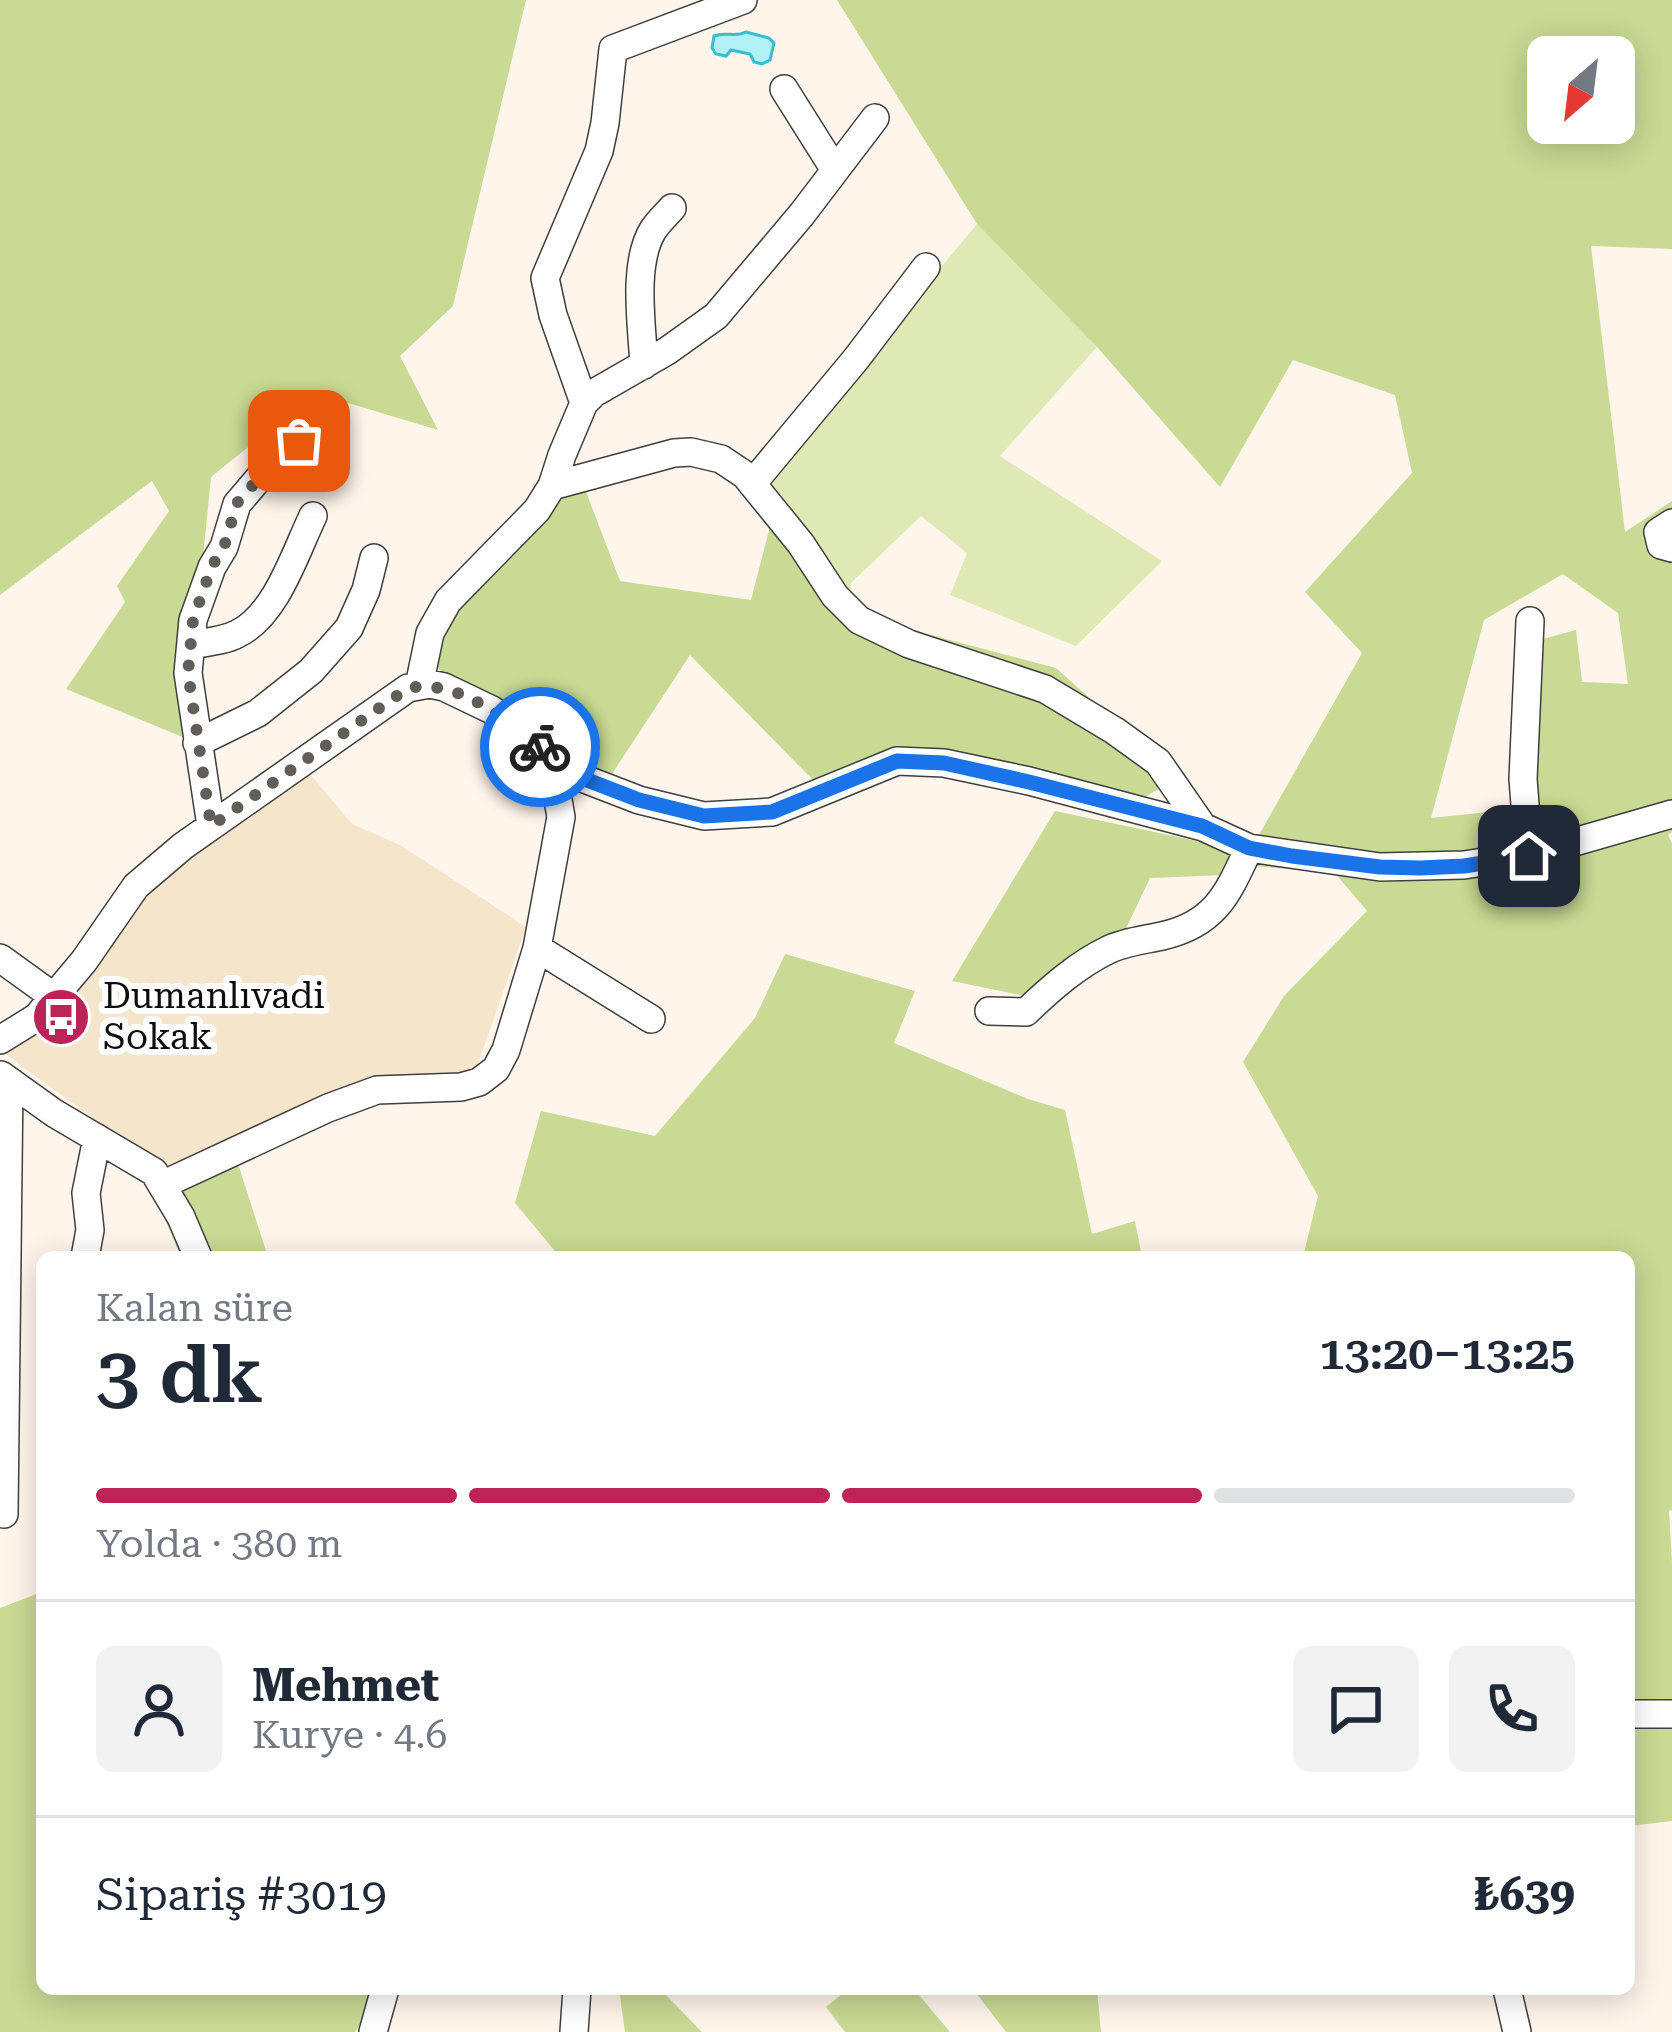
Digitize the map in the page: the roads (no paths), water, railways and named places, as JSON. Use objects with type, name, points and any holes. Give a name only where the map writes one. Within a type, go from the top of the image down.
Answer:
[{"type":"street","points":[[584,403],[544,278],[599,151],[613,49],[743,0]]},
{"type":"street","points":[[784,89],[835,170]]},
{"type":"street","points":[[418,686],[430,633],[448,602],[538,510],[584,403],[716,316],[875,118]]},
{"type":"street","points":[[644,365],[640,284],[645,250],[652,232],[672,208]]},
{"type":"street","points":[[752,484],[926,267]]},
{"type":"street","points":[[211,826],[188,673],[193,620],[237,503],[299,441]]},
{"type":"street","points":[[552,486],[682,452],[721,459],[746,475],[836,596],[860,620],[909,644],[1045,689],[1159,762],[1202,826]]},
{"type":"street","points":[[191,645],[234,636],[258,621],[313,516]]},
{"type":"street","points":[[1672,524],[1657,537],[1661,545],[1672,548]]},
{"type":"street","points":[[197,743],[258,712],[310,671],[349,628],[374,558]]},
{"type":"street","points":[[1529,856],[1523,779],[1530,621]]},
{"type":"street","points":[[0,1040],[37,1017],[84,961],[136,886],[183,845],[408,688],[430,684],[492,710],[582,778],[639,800],[704,816],[772,812],[897,761],[944,763],[1029,782],[1202,826],[1249,848],[1380,867],[1464,866],[1529,856],[1672,814]]},
{"type":"street","points":[[162,1185],[377,1090],[461,1088],[496,1069],[537,948],[561,817],[550,754]]},
{"type":"street","points":[[561,817],[621,793]]},
{"type":"street","points":[[989,1011],[1026,1012],[1112,947],[1172,934],[1210,914],[1226,896],[1249,848]]},
{"type":"street","points":[[537,948],[651,1019]]},
{"type":"street","points":[[0,958],[53,997]]},
{"type":"street","points":[[5,1077],[53,1112],[154,1172],[195,1251]]},
{"type":"street","points":[[4,1514],[5,1077]]},
{"type":"street","points":[[88,1244],[86,1193],[97,1138]]},
{"type":"street","points":[[1635,1714],[1672,1714]]},
{"type":"street","points":[[373,2032],[383,1995]]},
{"type":"street","points":[[574,2032],[577,1995]]},
{"type":"street","points":[[1508,1995],[1517,2032]]},
{"type":"water","points":[[746,32],[774,43],[770,60],[762,64],[750,54],[731,50],[726,56],[712,48],[714,36]]},
{"type":"place","name":"Dumanlıvadi Sokak","points":[[61,1017]]}]
